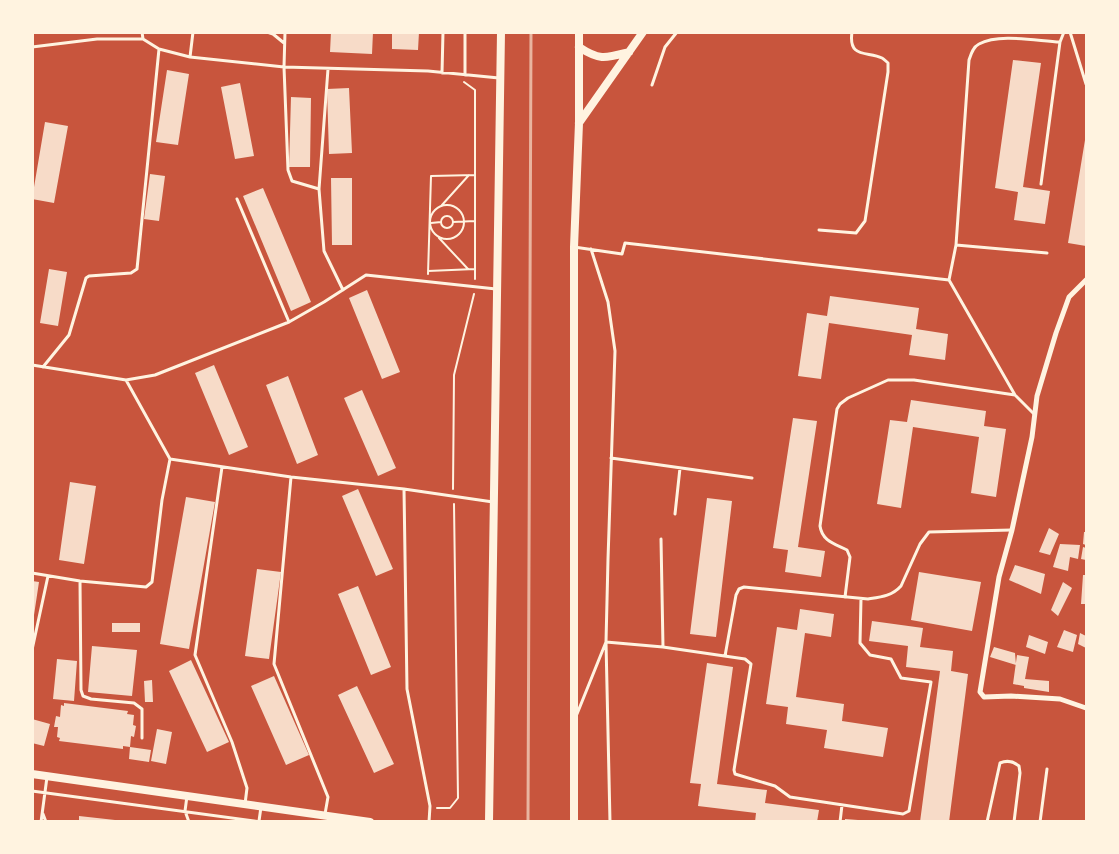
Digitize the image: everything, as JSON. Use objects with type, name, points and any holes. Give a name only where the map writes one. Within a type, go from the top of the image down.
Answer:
[{"type":"street","points":[[489,822],[501,32]]},
{"type":"street","points":[[574,822],[574,247],[579,123],[579,32]]},
{"type":"street","points":[[579,123],[643,32]]},
{"type":"street","points":[[579,47],[597,57],[609,57],[629,52]]},
{"type":"street","points":[[1086,280],[1069,297],[1037,396],[1035,416],[1012,530],[999,577],[980,692],[984,696],[1060,699],[1086,708]]},
{"type":"street","points":[[32,774],[370,822]]},
{"type":"lane","points":[[142,32],[143,38]]},
{"type":"lane","points":[[190,57],[193,32]]},
{"type":"lane","points":[[267,32],[273,34],[284,44]]},
{"type":"lane","points":[[285,32],[284,68],[288,170],[292,181],[319,189]]},
{"type":"lane","points":[[442,73],[443,32]]},
{"type":"lane","points":[[465,75],[466,32]]},
{"type":"lane","points":[[652,85],[665,47],[677,32]]},
{"type":"lane","points":[[819,230],[856,233],[865,221],[888,63],[882,58],[864,54],[855,49],[851,40],[852,32]]},
{"type":"lane","points":[[999,32],[999,38]]},
{"type":"lane","points":[[1041,184],[1060,42],[1064,32]]},
{"type":"lane","points":[[1070,32],[1086,84]]},
{"type":"lane","points":[[32,47],[98,39],[143,38],[160,49],[190,57],[284,68],[442,73],[500,78]]},
{"type":"lane","points":[[1035,416],[1015,395],[948,280],[956,244],[969,60],[972,52],[978,44],[999,38],[1060,42]]},
{"type":"lane","points":[[43,367],[69,335],[86,278],[89,276],[131,273],[137,269],[160,49]]},
{"type":"lane","points":[[328,69],[319,189],[324,251],[343,290]]},
{"type":"lane","points":[[237,199],[289,322]]},
{"type":"lane","points":[[574,247],[622,254],[625,243],[948,280]]},
{"type":"lane","points":[[956,244],[1047,253]]},
{"type":"lane","points":[[592,249],[608,302],[615,351],[606,642],[610,822]]},
{"type":"lane","points":[[32,365],[126,380],[155,375],[289,322],[366,275],[496,289]]},
{"type":"lane","points":[[32,573],[80,581],[146,587],[152,582],[162,500],[170,459],[126,380]]},
{"type":"lane","points":[[845,597],[850,557],[847,550],[827,541],[821,534],[820,526],[837,409],[840,404],[848,398],[888,380],[914,380],[1015,395]]},
{"type":"lane","points":[[611,458],[752,478]]},
{"type":"lane","points":[[170,459],[291,477],[453,495],[493,502]]},
{"type":"lane","points":[[222,467],[195,655],[232,742],[247,788],[246,804]]},
{"type":"lane","points":[[674,514],[680,468]]},
{"type":"lane","points":[[291,477],[274,664],[328,797],[325,815]]},
{"type":"lane","points":[[404,489],[407,689],[430,806],[429,822]]},
{"type":"lane","points":[[725,656],[736,595],[739,589],[744,587],[868,600],[888,596],[896,592],[901,586],[920,544],[929,532],[1012,530]]},
{"type":"lane","points":[[661,539],[663,647]]},
{"type":"lane","points":[[32,650],[48,576]]},
{"type":"lane","points":[[80,581],[81,690],[83,696],[91,699],[134,703],[139,706],[142,709],[142,738]]},
{"type":"lane","points":[[606,642],[663,647],[746,659],[751,664],[734,770],[735,774],[775,786],[790,797],[903,814],[909,811],[931,682],[901,678],[891,660],[870,655],[860,642],[861,599]]},
{"type":"lane","points":[[574,721],[606,642]]},
{"type":"lane","points":[[987,822],[1000,762],[1004,761],[1014,762],[1019,766],[1020,773],[1014,822]]},
{"type":"lane","points":[[1040,822],[1047,769]]},
{"type":"lane","points":[[41,822],[47,776]]},
{"type":"lane","points":[[32,791],[260,821],[261,806]]},
{"type":"lane","points":[[187,796],[184,811],[189,822]]},
{"type":"lane","points":[[840,822],[842,805]]},
{"type":"lane","points":[[42,814],[46,822]]},
{"type":"path","points":[[430,806],[450,808],[458,798],[453,495],[454,375],[475,288],[475,90],[451,74]]},
{"type":"path","points":[[468,270],[434,233],[430,223],[433,212],[441,206],[469,175]]},
{"type":"path","points":[[428,283],[431,176],[475,175]]},
{"type":"path","points":[[438,237],[448,240],[458,236],[462,232],[465,222],[464,216],[457,207],[447,204],[441,206]]},
{"type":"path","points":[[430,223],[441,222],[447,216],[453,222]]},
{"type":"path","points":[[441,222],[444,228],[450,228],[453,222]]},
{"type":"path","points":[[453,222],[475,222]]},
{"type":"path","points":[[428,271],[475,269]]},
{"type":"building","points":[[331,32],[373,32],[372,54],[330,52]]},
{"type":"building","points":[[392,32],[419,32],[418,50],[392,49]]},
{"type":"building","points":[[1013,60],[1041,63],[1023,187],[1050,191],[1045,224],[1014,220],[1018,192],[995,188]]},
{"type":"building","points":[[167,70],[189,74],[178,145],[156,142]]},
{"type":"building","points":[[240,83],[254,156],[235,159],[221,87]]},
{"type":"building","points":[[349,88],[352,153],[329,154],[327,89]]},
{"type":"building","points":[[291,97],[311,98],[310,167],[289,167]]},
{"type":"building","points":[[45,122],[68,126],[54,203],[32,199]]},
{"type":"building","points":[[1086,140],[1086,246],[1068,243]]},
{"type":"building","points":[[150,174],[165,176],[159,221],[144,219]]},
{"type":"building","points":[[331,178],[352,178],[352,245],[332,245]]},
{"type":"building","points":[[263,188],[311,302],[291,311],[243,196]]},
{"type":"building","points":[[49,269],[67,272],[58,326],[40,323]]},
{"type":"building","points":[[367,290],[400,372],[382,379],[349,298]]},
{"type":"building","points":[[830,296],[919,308],[916,329],[948,334],[945,360],[909,355],[912,335],[829,323],[821,379],[798,376],[807,313],[827,316]]},
{"type":"building","points":[[214,365],[248,447],[229,455],[195,373]]},
{"type":"building","points":[[288,376],[318,455],[297,464],[266,385]]},
{"type":"building","points":[[362,390],[396,468],[378,476],[344,398]]},
{"type":"building","points":[[911,400],[986,411],[984,426],[1006,429],[996,497],[971,493],[979,437],[913,427],[901,508],[877,504],[890,420],[907,422]]},
{"type":"building","points":[[793,418],[817,421],[798,547],[825,551],[821,577],[785,572],[788,550],[773,548]]},
{"type":"building","points":[[70,482],[96,486],[84,564],[59,560]]},
{"type":"building","points":[[358,489],[393,569],[376,576],[342,496]]},
{"type":"building","points":[[186,497],[215,502],[189,649],[160,644]]},
{"type":"building","points":[[707,498],[732,501],[716,637],[690,634]]},
{"type":"building","points":[[1049,528],[1059,534],[1050,555],[1039,552]]},
{"type":"building","points":[[1084,532],[1086,532],[1086,545],[1083,544]]},
{"type":"building","points":[[1060,544],[1080,545],[1078,559],[1070,557],[1068,571],[1053,567]]},
{"type":"building","points":[[1083,547],[1086,548],[1086,560],[1081,559]]},
{"type":"building","points":[[1015,565],[1045,574],[1041,594],[1009,580]]},
{"type":"building","points":[[257,569],[281,572],[269,659],[245,656]]},
{"type":"building","points":[[919,572],[981,582],[972,631],[911,620]]},
{"type":"building","points":[[1083,575],[1086,575],[1086,604],[1081,604]]},
{"type":"building","points":[[32,581],[39,582],[34,615],[32,615]]},
{"type":"building","points":[[1063,582],[1072,588],[1058,616],[1051,610]]},
{"type":"building","points":[[358,586],[391,667],[371,675],[338,594]]},
{"type":"building","points":[[800,609],[834,614],[831,637],[805,633],[796,697],[844,704],[842,721],[888,728],[883,757],[824,748],[827,730],[786,724],[788,707],[766,704],[777,627],[797,630]]},
{"type":"building","points":[[872,621],[923,628],[920,647],[953,651],[951,671],[968,674],[949,822],[920,822],[940,671],[906,667],[908,646],[869,641]]},
{"type":"building","points":[[112,623],[140,623],[140,632],[112,632]]},
{"type":"building","points":[[1064,630],[1077,635],[1073,652],[1057,647]]},
{"type":"building","points":[[1080,633],[1086,636],[1086,648],[1078,644]]},
{"type":"building","points":[[1029,635],[1048,642],[1045,654],[1026,647]]},
{"type":"building","points":[[92,646],[137,650],[132,696],[88,692]]},
{"type":"building","points":[[994,647],[1015,653],[1016,665],[990,657]]},
{"type":"building","points":[[1017,655],[1029,657],[1025,679],[1049,681],[1049,692],[1024,688],[1024,686],[1013,684]]},
{"type":"building","points":[[57,659],[77,661],[74,701],[53,699]]},
{"type":"building","points":[[191,660],[229,742],[207,752],[169,671]]},
{"type":"building","points":[[707,663],[733,667],[717,784],[767,790],[765,803],[819,810],[817,822],[755,822],[756,813],[698,806],[701,784],[690,783]]},
{"type":"building","points":[[274,676],[309,755],[286,765],[251,686]]},
{"type":"building","points":[[152,680],[153,702],[145,702],[144,681]]},
{"type":"building","points":[[357,686],[394,764],[374,773],[338,695]]},
{"type":"building","points":[[64,703],[128,711],[127,714],[134,715],[133,725],[136,726],[134,737],[131,736],[130,747],[123,746],[123,749],[59,741],[60,738],[57,737],[58,727],[54,727],[56,716],[60,717],[61,705],[64,706]]},
{"type":"building","points":[[32,719],[50,724],[44,746],[32,743]]},
{"type":"building","points":[[157,729],[172,732],[166,764],[151,761]]},
{"type":"building","points":[[130,747],[151,750],[149,762],[129,759]]},
{"type":"building","points":[[79,816],[115,820],[115,822],[79,822]]},
{"type":"building","points":[[845,819],[858,820],[858,822],[845,822]]},
{"type":"railway","points":[[528,822],[531,32]]}]
